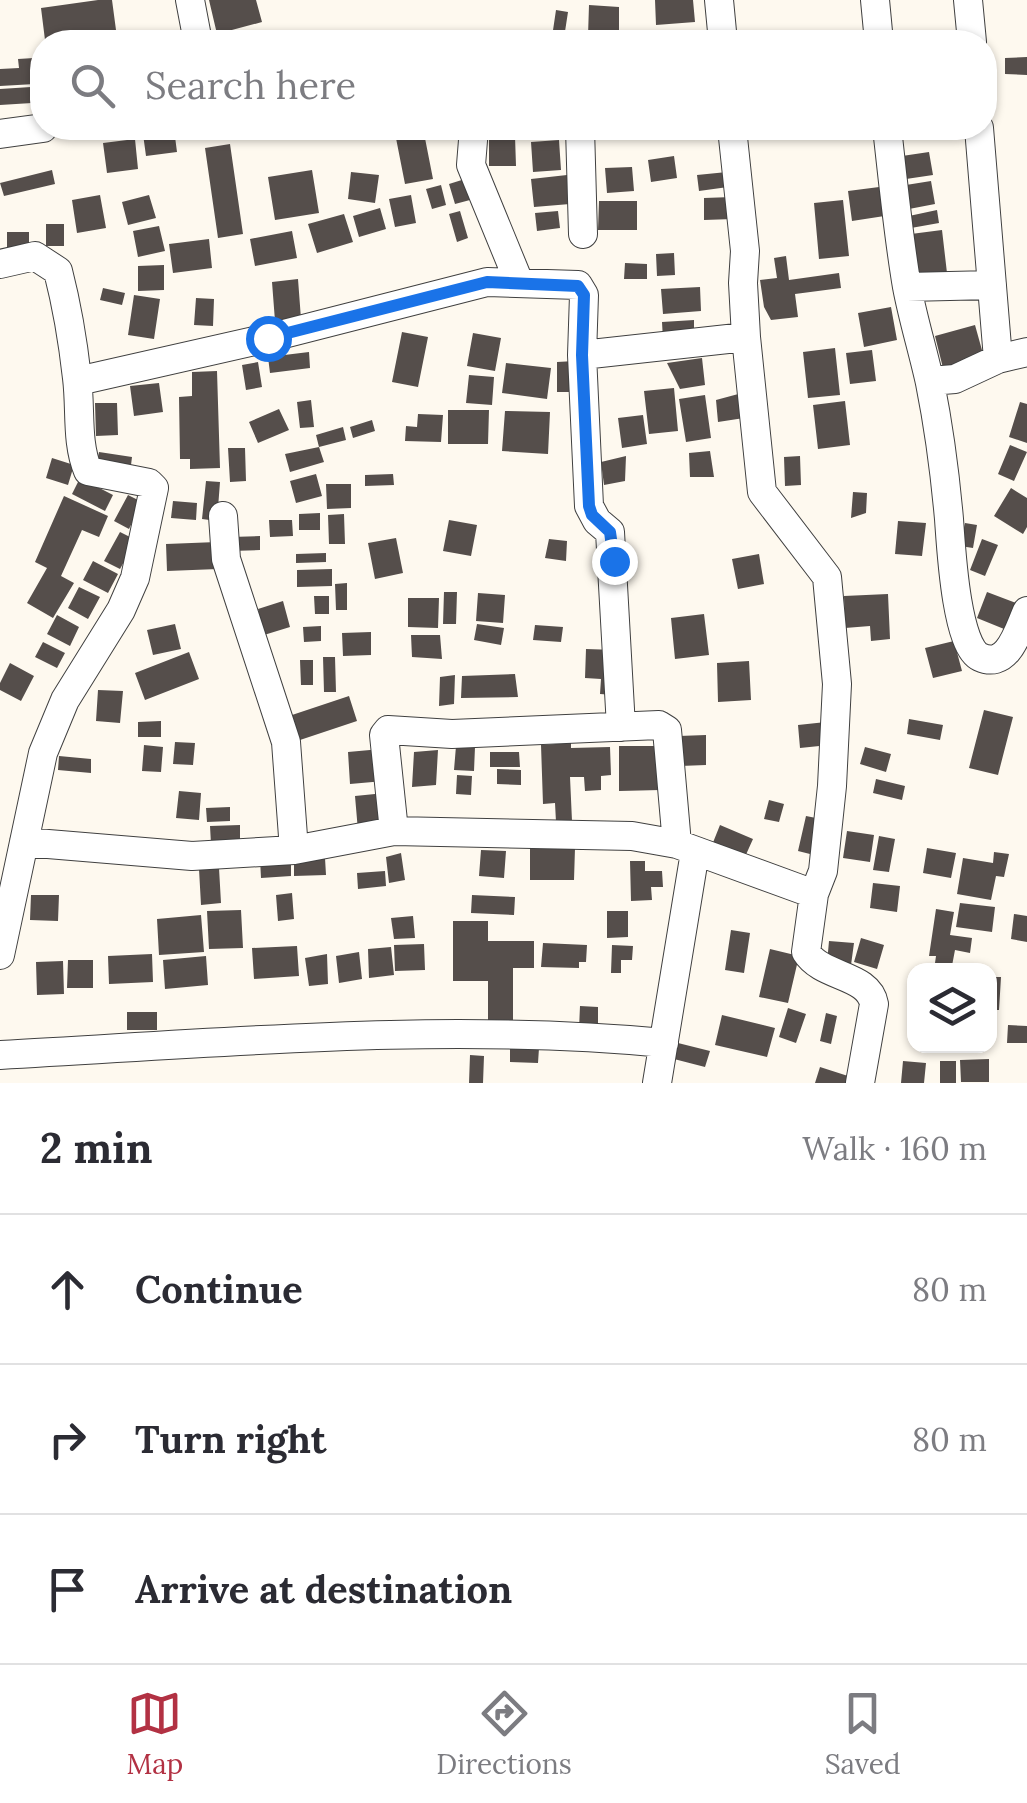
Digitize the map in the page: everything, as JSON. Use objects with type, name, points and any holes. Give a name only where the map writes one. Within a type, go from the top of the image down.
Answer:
[{"type":"street","points":[[190,0],[196,30]]},
{"type":"street","points":[[719,0],[722,30]]},
{"type":"street","points":[[875,0],[878,30]]},
{"type":"street","points":[[968,0],[971,30]]},
{"type":"street","points":[[0,134],[30,130]]},
{"type":"street","points":[[473,140],[471,165],[519,282]]},
{"type":"street","points":[[580,140],[582,234]]},
{"type":"street","points":[[733,140],[745,251],[746,337],[762,492],[827,576],[837,684],[827,837],[806,952],[820,968],[865,986],[872,994],[874,1004],[860,1083]]},
{"type":"street","points":[[889,140],[908,286],[944,461],[959,609],[969,648],[975,656],[986,660],[1005,655],[1027,611]]},
{"type":"street","points":[[980,140],[998,359]]},
{"type":"street","points":[[0,264],[35,256],[58,270],[69,314],[78,381],[81,455],[88,472],[149,484],[154,490],[134,578],[120,610],[65,700],[43,753],[0,955]]},
{"type":"street","points":[[78,381],[268,338],[460,287],[487,282],[574,283],[582,290],[589,506],[592,515],[610,532],[614,561],[621,727]]},
{"type":"street","points":[[908,286],[992,285]]},
{"type":"street","points":[[582,355],[746,337]]},
{"type":"street","points":[[930,381],[955,379],[998,359],[1027,352]]},
{"type":"street","points":[[222,516],[226,559],[286,742],[294,850]]},
{"type":"street","points":[[394,831],[384,735],[388,730],[452,734],[658,725],[667,730],[686,848],[656,1083]]},
{"type":"street","points":[[24,842],[192,856],[294,850],[394,831],[632,836],[686,848],[814,894]]},
{"type":"street","points":[[0,1055],[342,1036],[592,1036],[664,1043]]},
{"type":"building","points":[[112,0],[116,30],[44,30],[41,8]]},
{"type":"building","points":[[209,0],[256,0],[262,22],[216,30]]},
{"type":"building","points":[[655,0],[693,0],[695,22],[656,25]]},
{"type":"building","points":[[589,5],[619,7],[619,30],[588,30]]},
{"type":"building","points":[[556,10],[568,12],[565,30],[553,30]]},
{"type":"building","points":[[1027,57],[1027,75],[1005,74],[1005,58]]},
{"type":"building","points":[[30,58],[30,84],[0,86],[0,69],[19,68],[18,59]]},
{"type":"building","points":[[30,87],[30,103],[0,105],[0,89]]},
{"type":"building","points":[[135,140],[138,169],[107,173],[103,143]]},
{"type":"building","points":[[144,140],[175,140],[177,152],[146,156]]},
{"type":"building","points":[[396,140],[425,140],[433,179],[405,184]]},
{"type":"building","points":[[489,140],[515,140],[516,166],[489,166]]},
{"type":"building","points":[[559,140],[561,170],[533,172],[531,142]]},
{"type":"building","points":[[230,144],[243,234],[218,238],[205,148]]},
{"type":"building","points":[[929,152],[933,175],[906,179],[902,156]]},
{"type":"building","points":[[674,156],[677,178],[651,182],[648,160]]},
{"type":"building","points":[[632,167],[634,191],[607,193],[605,168]]},
{"type":"building","points":[[52,170],[55,184],[4,196],[0,183]]},
{"type":"building","points":[[312,170],[319,213],[275,220],[268,177]]},
{"type":"building","points":[[351,172],[379,175],[375,203],[348,199]]},
{"type":"building","points":[[727,172],[728,187],[699,191],[697,175]]},
{"type":"building","points":[[567,175],[570,204],[534,207],[531,179]]},
{"type":"building","points":[[465,179],[470,200],[455,204],[449,184]]},
{"type":"building","points":[[931,181],[935,204],[909,209],[906,185]]},
{"type":"building","points":[[441,185],[446,205],[432,209],[426,189]]},
{"type":"building","points":[[887,186],[891,215],[852,221],[848,191]]},
{"type":"building","points":[[100,195],[106,228],[77,233],[72,200]]},
{"type":"building","points":[[149,195],[156,218],[128,225],[122,202]]},
{"type":"building","points":[[411,195],[416,223],[395,227],[389,199]]},
{"type":"building","points":[[732,197],[733,219],[704,220],[704,198]]},
{"type":"building","points":[[843,200],[849,256],[819,259],[814,203]]},
{"type":"building","points":[[599,201],[637,201],[637,230],[598,230]]},
{"type":"building","points":[[380,208],[386,229],[359,237],[353,216]]},
{"type":"building","points":[[937,210],[939,223],[911,228],[909,216]]},
{"type":"building","points":[[460,211],[468,238],[457,242],[449,214]]},
{"type":"building","points":[[558,211],[560,228],[537,231],[535,213]]},
{"type":"building","points":[[344,214],[353,242],[317,253],[308,224]]},
{"type":"building","points":[[46,224],[64,224],[64,246],[46,246]]},
{"type":"building","points":[[159,226],[165,251],[138,257],[133,231]]},
{"type":"building","points":[[942,230],[947,273],[917,277],[911,234]]},
{"type":"building","points":[[292,231],[297,258],[255,266],[250,239]]},
{"type":"building","points":[[7,232],[29,232],[29,249],[7,250]]},
{"type":"building","points":[[209,239],[212,268],[173,273],[169,244]]},
{"type":"building","points":[[674,253],[675,275],[657,276],[656,254]]},
{"type":"building","points":[[786,256],[789,280],[839,273],[841,288],[795,294],[798,317],[771,320],[764,307],[760,280],[777,278],[774,258]]},
{"type":"building","points":[[625,263],[647,264],[647,279],[624,279]]},
{"type":"building","points":[[164,265],[164,290],[138,291],[138,266]]},
{"type":"building","points":[[298,279],[301,319],[275,321],[272,282]]},
{"type":"building","points":[[700,287],[701,311],[663,314],[661,289]]},
{"type":"building","points":[[103,288],[125,293],[122,305],[100,300]]},
{"type":"building","points":[[134,295],[160,299],[154,339],[128,335]]},
{"type":"building","points":[[196,298],[214,299],[213,326],[194,325]]},
{"type":"building","points":[[891,307],[897,340],[864,347],[858,313]]},
{"type":"building","points":[[694,320],[694,339],[663,340],[662,322]]},
{"type":"building","points":[[975,325],[985,361],[944,372],[935,336]]},
{"type":"building","points":[[402,332],[428,337],[418,387],[392,382]]},
{"type":"building","points":[[473,333],[501,338],[495,371],[467,366]]},
{"type":"building","points":[[835,348],[840,395],[808,398],[803,352]]},
{"type":"building","points":[[872,350],[876,381],[850,384],[846,353]]},
{"type":"building","points":[[309,352],[310,368],[270,373],[268,357]]},
{"type":"building","points":[[702,358],[705,385],[680,389],[667,363]]},
{"type":"building","points":[[575,361],[575,392],[557,392],[557,362]]},
{"type":"building","points":[[258,362],[262,387],[246,390],[242,365]]},
{"type":"building","points":[[506,363],[551,368],[547,399],[502,393]]},
{"type":"building","points":[[217,371],[220,468],[190,469],[190,459],[180,459],[179,397],[192,396],[192,372]]},
{"type":"building","points":[[469,375],[494,377],[492,405],[466,403]]},
{"type":"building","points":[[159,383],[163,412],[134,416],[130,386]]},
{"type":"building","points":[[674,388],[678,431],[649,434],[644,391]]},
{"type":"building","points":[[742,393],[744,418],[718,422],[716,400]]},
{"type":"building","points":[[705,395],[711,438],[686,442],[679,399]]},
{"type":"building","points":[[311,400],[314,427],[300,428],[297,402]]},
{"type":"building","points":[[845,401],[850,445],[818,449],[813,405]]},
{"type":"building","points":[[1020,402],[1027,404],[1027,443],[1009,437]]},
{"type":"building","points":[[95,403],[117,403],[118,435],[96,436]]},
{"type":"building","points":[[279,409],[289,430],[258,443],[249,422]]},
{"type":"building","points":[[448,410],[489,410],[488,444],[448,444]]},
{"type":"building","points":[[505,411],[550,412],[548,454],[502,451]]},
{"type":"building","points":[[418,414],[443,415],[441,442],[405,441],[406,426],[417,427]]},
{"type":"building","points":[[643,415],[647,444],[622,448],[618,418]]},
{"type":"building","points":[[372,420],[375,431],[353,438],[350,427]]},
{"type":"building","points":[[343,427],[346,440],[319,447],[316,435]]},
{"type":"building","points":[[1010,445],[1027,452],[1014,481],[998,474]]},
{"type":"building","points":[[319,447],[324,462],[290,472],[285,454]]},
{"type":"building","points":[[228,448],[245,448],[246,481],[230,482]]},
{"type":"building","points":[[710,451],[714,477],[690,477],[689,453]]},
{"type":"building","points":[[99,452],[132,457],[130,473],[96,468]]},
{"type":"building","points":[[626,456],[625,481],[604,485],[601,462]]},
{"type":"building","points":[[800,456],[801,485],[785,486],[784,457]]},
{"type":"building","points":[[52,458],[74,465],[68,485],[46,478]]},
{"type":"building","points":[[316,474],[322,496],[296,503],[290,481]]},
{"type":"building","points":[[393,474],[394,485],[365,486],[365,475]]},
{"type":"building","points":[[80,478],[113,495],[105,511],[72,494]]},
{"type":"building","points":[[206,481],[220,482],[217,521],[202,519]]},
{"type":"building","points":[[326,484],[351,484],[351,508],[327,509]]},
{"type":"building","points":[[1011,488],[1027,498],[1027,527],[1023,534],[994,516]]},
{"type":"building","points":[[853,492],[867,493],[866,513],[851,518]]},
{"type":"building","points":[[128,495],[142,502],[129,529],[114,521]]},
{"type":"building","points":[[64,496],[108,516],[99,537],[82,530],[61,576],[74,583],[53,618],[27,603],[47,568],[35,562]]},
{"type":"building","points":[[173,501],[197,503],[196,520],[171,518]]},
{"type":"building","points":[[320,513],[320,530],[299,530],[299,514]]},
{"type":"building","points":[[344,514],[345,544],[329,544],[328,515]]},
{"type":"building","points":[[269,520],[292,520],[293,536],[270,537]]},
{"type":"building","points":[[449,520],[477,525],[471,556],[443,551]]},
{"type":"building","points":[[898,521],[926,523],[922,556],[895,554]]},
{"type":"building","points":[[965,523],[977,525],[973,548],[960,546]]},
{"type":"building","points":[[120,532],[136,540],[120,569],[104,561]]},
{"type":"building","points":[[260,536],[260,550],[231,551],[231,537]]},
{"type":"building","points":[[396,538],[403,573],[375,579],[368,543]]},
{"type":"building","points":[[549,539],[567,541],[566,561],[545,558]]},
{"type":"building","points":[[982,539],[998,545],[985,576],[970,570]]},
{"type":"building","points":[[217,542],[218,569],[167,571],[166,544]]},
{"type":"building","points":[[326,553],[326,562],[296,563],[296,554]]},
{"type":"building","points":[[759,554],[764,584],[738,589],[732,559]]},
{"type":"building","points":[[93,561],[118,574],[108,593],[83,580]]},
{"type":"building","points":[[332,569],[332,586],[297,587],[297,570]]},
{"type":"building","points":[[347,583],[347,610],[336,610],[335,584]]},
{"type":"building","points":[[79,587],[100,597],[88,619],[68,608]]},
{"type":"building","points":[[444,592],[457,592],[456,624],[443,624]]},
{"type":"building","points":[[987,592],[1019,604],[1009,631],[977,618]]},
{"type":"building","points":[[478,593],[505,595],[503,623],[476,621]]},
{"type":"building","points":[[888,594],[890,639],[871,641],[870,626],[845,628],[844,596]]},
{"type":"building","points":[[314,596],[329,596],[329,614],[315,614]]},
{"type":"building","points":[[408,598],[439,598],[438,628],[408,627]]},
{"type":"building","points":[[283,601],[290,627],[264,635],[258,609]]},
{"type":"building","points":[[704,614],[709,655],[675,659],[671,618]]},
{"type":"building","points":[[57,615],[79,627],[70,646],[47,634]]},
{"type":"building","points":[[175,624],[181,649],[153,655],[147,630]]},
{"type":"building","points":[[477,624],[504,628],[501,645],[474,640]]},
{"type":"building","points":[[535,625],[563,627],[561,642],[533,640]]},
{"type":"building","points":[[321,626],[321,641],[304,642],[303,627]]},
{"type":"building","points":[[371,632],[371,655],[343,656],[342,633]]},
{"type":"building","points":[[411,635],[440,635],[442,659],[412,657]]},
{"type":"building","points":[[954,641],[962,671],[933,678],[925,648]]},
{"type":"building","points":[[43,642],[65,653],[57,668],[35,657]]},
{"type":"building","points":[[586,649],[616,650],[614,695],[600,694],[601,679],[585,678]]},
{"type":"building","points":[[189,652],[199,679],[145,700],[135,673]]},
{"type":"building","points":[[323,657],[335,657],[336,692],[324,692]]},
{"type":"building","points":[[300,660],[313,660],[313,685],[301,685]]},
{"type":"building","points":[[749,661],[751,700],[718,702],[717,663]]},
{"type":"building","points":[[10,663],[34,676],[21,701],[0,690]]},
{"type":"building","points":[[515,674],[518,697],[461,698],[462,676]]},
{"type":"building","points":[[455,675],[454,704],[439,706],[440,677]]},
{"type":"building","points":[[98,690],[123,691],[120,723],[96,721]]},
{"type":"building","points":[[349,696],[357,721],[294,742],[286,717]]},
{"type":"building","points":[[984,710],[1013,717],[998,775],[969,768]]},
{"type":"building","points":[[909,719],[943,725],[940,740],[907,734]]},
{"type":"building","points":[[161,721],[161,737],[138,737],[138,722]]},
{"type":"building","points":[[826,722],[829,745],[800,748],[798,725]]},
{"type":"building","points":[[706,735],[706,765],[680,766],[679,736]]},
{"type":"building","points":[[175,742],[195,743],[193,765],[173,764]]},
{"type":"building","points":[[571,743],[571,748],[610,747],[611,775],[601,776],[601,790],[585,791],[584,777],[570,777],[572,821],[556,822],[555,803],[543,804],[541,745]]},
{"type":"building","points":[[144,745],[163,747],[161,772],[142,771]]},
{"type":"building","points":[[456,746],[475,747],[474,771],[454,770]]},
{"type":"building","points":[[619,746],[660,746],[660,790],[619,791]]},
{"type":"building","points":[[865,747],[891,754],[886,772],[860,764]]},
{"type":"building","points":[[381,749],[384,781],[350,784],[348,752]]},
{"type":"building","points":[[438,750],[436,785],[412,787],[414,752]]},
{"type":"building","points":[[490,752],[519,752],[520,767],[490,767]]},
{"type":"building","points":[[59,756],[91,759],[91,773],[58,770]]},
{"type":"building","points":[[497,769],[521,770],[521,785],[497,784]]},
{"type":"building","points":[[457,775],[472,776],[471,795],[456,794]]},
{"type":"building","points":[[876,779],[905,786],[902,800],[873,793]]},
{"type":"building","points":[[179,791],[201,793],[199,820],[176,818]]},
{"type":"building","points":[[385,793],[388,828],[358,831],[355,796]]},
{"type":"building","points":[[769,800],[784,804],[779,822],[764,819]]},
{"type":"building","points":[[230,807],[230,821],[207,822],[206,808]]},
{"type":"building","points":[[806,816],[826,820],[818,856],[798,851]]},
{"type":"building","points":[[240,825],[240,843],[211,844],[210,826]]},
{"type":"building","points":[[720,825],[753,839],[744,859],[712,845]]},
{"type":"building","points":[[847,831],[874,835],[870,862],[843,858]]},
{"type":"building","points":[[879,836],[895,839],[889,872],[873,870]]},
{"type":"building","points":[[530,847],[575,848],[574,880],[530,880]]},
{"type":"building","points":[[927,848],[956,853],[951,878],[923,873]]},
{"type":"building","points":[[481,850],[506,851],[504,878],[479,876]]},
{"type":"building","points":[[994,852],[1009,854],[1004,877],[996,876],[991,900],[957,894],[963,858],[993,863]]},
{"type":"building","points":[[401,853],[405,880],[389,883],[386,857]]},
{"type":"building","points":[[291,857],[291,876],[261,878],[260,859]]},
{"type":"building","points":[[325,858],[326,875],[294,876],[294,859]]},
{"type":"building","points":[[630,861],[645,861],[645,871],[662,871],[663,887],[651,887],[652,900],[631,901]]},
{"type":"building","points":[[219,868],[221,903],[201,905],[199,869]]},
{"type":"building","points":[[385,871],[386,886],[358,889],[357,873]]},
{"type":"building","points":[[873,883],[900,886],[897,912],[870,908]]},
{"type":"building","points":[[292,893],[294,919],[278,921],[276,895]]},
{"type":"building","points":[[31,895],[59,895],[58,921],[30,920]]},
{"type":"building","points":[[472,895],[515,897],[514,915],[471,913]]},
{"type":"building","points":[[960,903],[995,907],[992,932],[956,927]]},
{"type":"building","points":[[936,909],[954,912],[950,935],[972,938],[970,953],[955,950],[953,963],[935,963],[936,956],[929,956]]},
{"type":"building","points":[[241,910],[243,948],[209,949],[207,911]]},
{"type":"building","points":[[607,911],[628,911],[628,937],[607,938]]},
{"type":"building","points":[[1014,914],[1027,916],[1027,942],[1011,939]]},
{"type":"building","points":[[201,915],[204,952],[159,955],[157,919]]},
{"type":"building","points":[[413,916],[415,938],[394,939],[391,918]]},
{"type":"building","points":[[453,921],[488,921],[488,941],[534,941],[534,968],[513,968],[513,1028],[488,1028],[488,981],[453,981]]},
{"type":"building","points":[[731,930],[750,933],[744,973],[725,970]]},
{"type":"building","points":[[861,938],[884,945],[877,969],[854,962]]},
{"type":"building","points":[[829,941],[854,943],[851,965],[827,963]]},
{"type":"building","points":[[543,943],[587,945],[586,962],[579,962],[579,968],[541,967]]},
{"type":"building","points":[[424,944],[425,970],[395,971],[394,945]]},
{"type":"building","points":[[612,945],[633,946],[632,960],[621,960],[621,973],[611,973]]},
{"type":"building","points":[[297,946],[299,976],[254,979],[252,948]]},
{"type":"building","points":[[391,947],[394,975],[369,978],[368,949]]},
{"type":"building","points":[[770,949],[799,956],[788,1003],[759,997]]},
{"type":"building","points":[[359,952],[362,979],[339,983],[336,956]]},
{"type":"building","points":[[152,954],[153,982],[109,984],[108,956]]},
{"type":"building","points":[[327,954],[328,984],[309,986],[305,958]]},
{"type":"building","points":[[206,956],[208,985],[165,989],[163,960]]},
{"type":"building","points":[[68,960],[93,960],[93,988],[67,988]]},
{"type":"building","points":[[63,961],[64,994],[37,995],[36,962]]},
{"type":"building","points":[[997,977],[1001,977],[999,1010]]},
{"type":"building","points":[[580,1006],[598,1007],[598,1030],[579,1029]]},
{"type":"building","points":[[788,1008],[806,1014],[796,1043],[779,1037]]},
{"type":"building","points":[[127,1012],[157,1012],[157,1030],[127,1030]]},
{"type":"building","points":[[826,1013],[837,1016],[831,1044],[820,1041]]},
{"type":"building","points":[[722,1015],[775,1028],[767,1057],[715,1045]]},
{"type":"building","points":[[1008,1025],[1027,1026],[1027,1043],[1007,1043]]},
{"type":"building","points":[[678,1043],[710,1051],[705,1067],[674,1059]]},
{"type":"building","points":[[510,1047],[539,1048],[538,1063],[510,1062]]},
{"type":"building","points":[[470,1055],[484,1056],[483,1083],[469,1083]]},
{"type":"building","points":[[989,1059],[989,1082],[961,1082],[960,1060]]},
{"type":"building","points":[[903,1061],[926,1063],[924,1083],[901,1083]]},
{"type":"building","points":[[940,1061],[956,1061],[956,1083],[940,1083]]},
{"type":"building","points":[[820,1067],[848,1076],[846,1083],[815,1083]]},
{"type":"route","points":[[268,338],[487,282],[574,283],[584,295],[582,355],[589,506],[592,515],[610,532],[614,561]]}]
